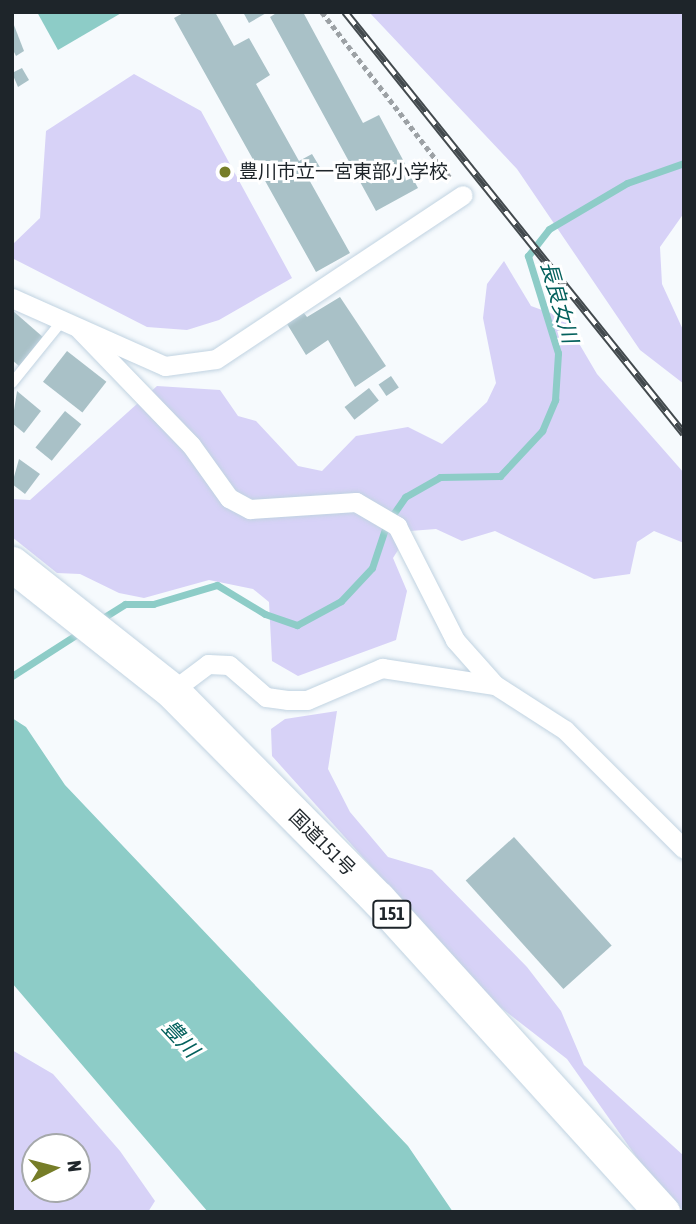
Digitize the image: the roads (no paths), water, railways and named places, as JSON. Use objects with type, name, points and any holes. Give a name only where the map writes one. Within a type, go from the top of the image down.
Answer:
[{"type":"highway","name":"国道151号","points":[[12,564],[172,691],[378,899],[662,1212]]},
{"type":"street","points":[[12,298],[164,366],[216,359],[463,195]]},
{"type":"street","points":[[71,325],[191,445],[229,498],[250,509],[356,502],[376,510],[397,526],[454,640],[495,685],[565,730],[684,849]]},
{"type":"street","points":[[172,691],[208,664],[229,665],[266,697],[287,701],[307,700],[382,668],[495,685]]},
{"type":"lane","points":[[12,383],[71,325]]},
{"type":"water","points":[[37,12],[123,12],[58,50]]},
{"type":"water","name":"豊川","points":[[12,718],[26,727],[65,785],[408,1146],[453,1212],[208,1212],[12,983]]},
{"type":"waterway","name":"長良女川","points":[[98,621],[125,604],[153,604],[217,585],[265,614],[297,625],[341,601],[372,568],[387,523],[405,497],[440,477],[500,476],[542,431],[555,400],[558,353],[528,256],[549,229],[627,183],[684,163]]},
{"type":"waterway","name":"長良女川","points":[[12,676],[82,631]]},
{"type":"railway","points":[[345,12],[684,434]]},
{"type":"place","name":"豊川市立一宮東部小学校","points":[[225,172]]}]
